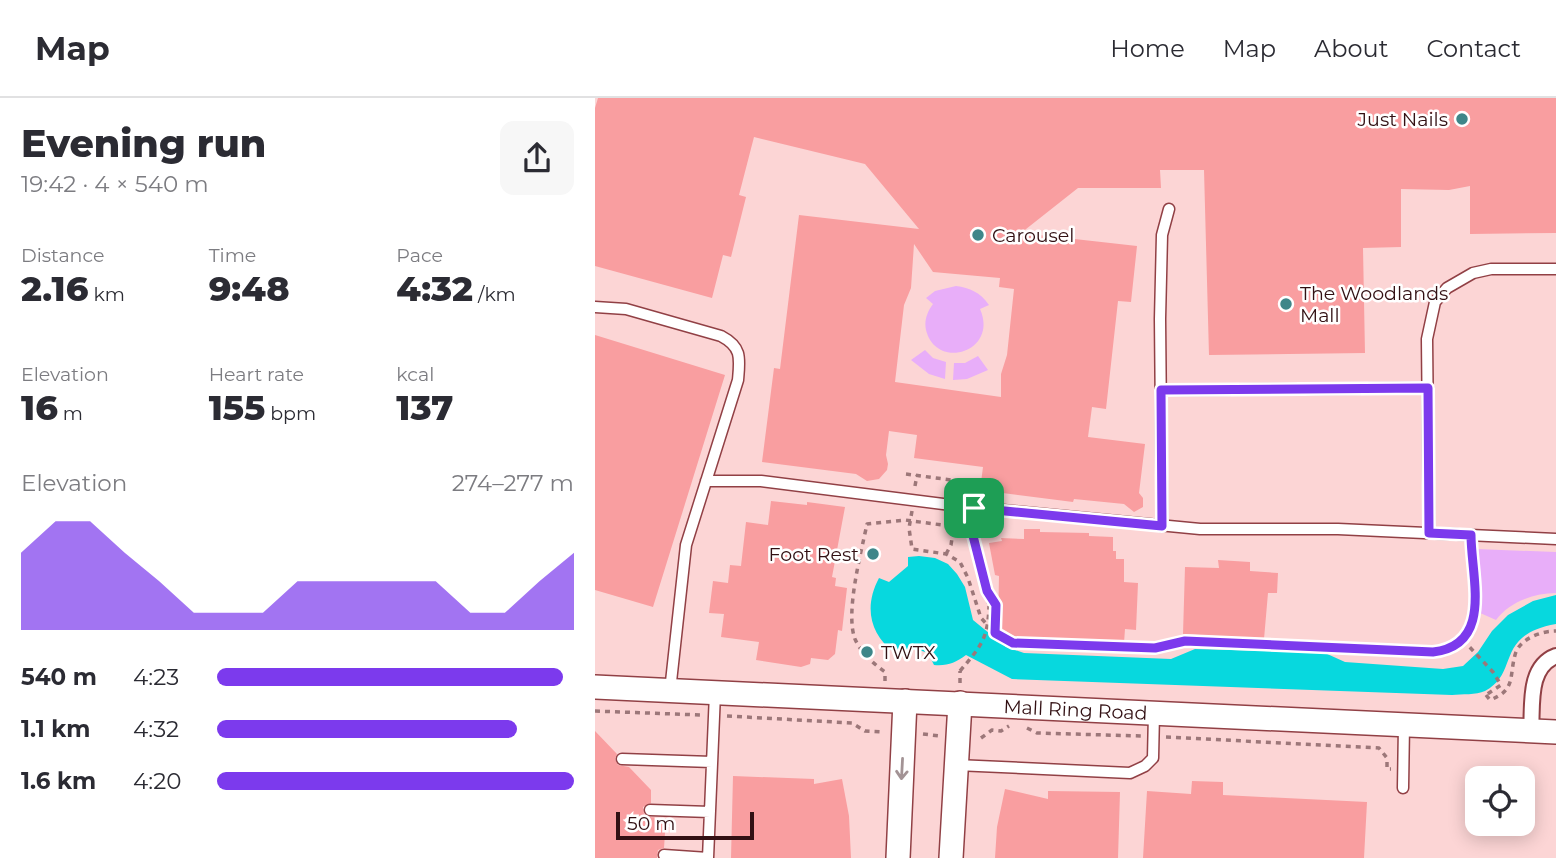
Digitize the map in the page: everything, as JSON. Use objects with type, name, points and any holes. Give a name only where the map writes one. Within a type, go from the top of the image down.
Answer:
[{"type":"street","points":[[1531,731],[1534,678],[1547,660],[1556,656]]},
{"type":"street","name":"Mall Ring Road","points":[[595,687],[670,691],[715,704],[905,701],[1556,732]]},
{"type":"street","points":[[898,858],[905,701]]},
{"type":"street","points":[[951,858],[960,703]]},
{"type":"lane","points":[[1162,526],[1162,235],[1169,209]]},
{"type":"lane","points":[[1429,533],[1427,339],[1435,302],[1447,288],[1473,273],[1491,269],[1556,269]]},
{"type":"lane","points":[[595,307],[626,309],[708,332],[728,340],[738,349],[741,357],[738,380],[686,545],[670,691]]},
{"type":"lane","points":[[1161,390],[1428,388]]},
{"type":"lane","points":[[706,481],[761,481],[974,508],[1200,529],[1338,529],[1556,539]]},
{"type":"lane","points":[[664,855],[708,858],[715,704]]},
{"type":"lane","points":[[956,765],[1130,774],[1153,758],[1154,713]]},
{"type":"lane","points":[[1403,788],[1404,725]]},
{"type":"lane","points":[[622,759],[712,762]]},
{"type":"lane","points":[[650,810],[710,812]]},
{"type":"path","points":[[906,474],[974,483]]},
{"type":"path","points":[[960,671],[982,645],[989,624],[987,591],[972,529],[974,508]]},
{"type":"path","points":[[867,524],[905,520],[972,529]]},
{"type":"path","points":[[912,549],[946,554],[960,562],[981,618],[995,633],[1013,643],[1155,648],[1185,641],[1433,652],[1444,650],[1463,639],[1473,627],[1471,535]]},
{"type":"path","points":[[987,591],[996,605],[995,633]]},
{"type":"path","points":[[1463,639],[1493,672],[1501,685],[1486,695],[1490,700],[1508,689],[1513,675],[1515,652],[1523,642],[1544,631],[1556,631]]},
{"type":"path","points":[[595,711],[715,704],[852,723],[865,731],[881,732]]},
{"type":"path","points":[[981,738],[992,730],[1001,731],[1009,726],[1027,728],[1037,733],[1379,748],[1387,758],[1387,769],[1403,770]]},
{"type":"shaded area","points":[[956,286],[974,291],[989,305],[980,309],[984,324],[981,336],[974,345],[964,351],[952,353],[941,350],[932,343],[925,323],[933,304],[926,298],[935,291]]},
{"type":"shaded area","points":[[925,350],[933,358],[946,362],[945,379],[929,374],[911,360]]},
{"type":"shaded area","points":[[978,356],[988,370],[967,379],[953,380],[954,363],[965,363]]},
{"type":"shaded area","points":[[1476,549],[1556,552],[1556,593],[1523,600],[1508,608],[1496,620],[1478,612]]},
{"type":"water","points":[[908,557],[935,558],[948,564],[965,587],[973,620],[1006,647],[1024,653],[1171,659],[1195,649],[1325,653],[1345,662],[1443,669],[1463,666],[1508,615],[1533,601],[1556,595],[1556,624],[1537,629],[1524,637],[1516,645],[1496,683],[1485,691],[1473,694],[1012,679],[966,655],[951,663],[934,665],[928,653],[916,649],[895,653],[879,637],[872,619],[874,588],[879,578],[889,582],[908,566]]},
{"type":"building","name":"The Woodlands Mall","points":[[598,98],[1556,98],[1556,233],[1470,234],[1470,186],[1449,190],[1401,189],[1401,247],[1363,248],[1365,353],[1209,355],[1204,170],[1160,170],[1161,188],[1078,188],[1021,233],[1137,246],[1131,302],[1118,301],[1106,409],[1092,407],[1088,437],[1145,444],[1139,493],[1143,498],[1143,507],[1134,512],[1124,504],[1074,499],[1073,502],[980,490],[983,467],[914,458],[917,435],[889,431],[887,470],[879,479],[867,481],[856,474],[762,462],[774,368],[780,369],[799,215],[919,229],[865,164],[754,137],[739,195],[746,197],[731,257],[723,255],[712,298],[595,266],[595,108]],"holes":[[[914,244],[933,272],[1000,278],[999,287],[1014,289],[1007,355],[1001,374],[1001,397],[895,382],[904,305],[911,288]]]},
{"type":"building","points":[[595,335],[725,375],[653,607],[595,590]]},
{"type":"building","points":[[771,501],[845,507],[832,577],[836,578],[835,586],[847,588],[842,631],[838,630],[835,654],[828,660],[811,658],[810,664],[801,667],[756,660],[759,642],[721,637],[724,614],[709,613],[713,581],[728,583],[730,565],[741,566],[746,522],[768,525]]},
{"type":"building","points":[[1024,529],[1113,537],[1116,559],[1124,559],[1124,582],[1138,583],[1136,630],[1125,629],[1124,643],[1026,639],[1014,636],[998,626],[999,576],[995,575],[989,543],[1002,541],[1001,538],[1024,539]]},
{"type":"building","points":[[1218,560],[1250,562],[1250,571],[1278,573],[1277,593],[1268,593],[1264,639],[1183,634],[1185,567],[1219,568]]},
{"type":"building","points":[[595,731],[617,754],[615,759],[618,765],[629,767],[651,790],[651,803],[643,807],[644,814],[666,818],[664,848],[658,850],[657,858],[595,858]]},
{"type":"building","points":[[733,776],[814,779],[814,784],[842,779],[849,816],[851,858],[731,858]]},
{"type":"building","points":[[1192,781],[1223,782],[1223,795],[1367,802],[1364,858],[1143,858],[1147,791],[1191,794]]},
{"type":"building","points":[[1005,789],[1048,799],[1048,791],[1120,792],[1118,858],[995,858],[997,827]]},
{"type":"place","name":"Just Nails","points":[[1462,119]]},
{"type":"place","name":"Carousel","points":[[978,235]]},
{"type":"place","name":"The Woodlands Mall","points":[[1286,304]]},
{"type":"place","name":"Foot Rest","points":[[873,554]]},
{"type":"place","name":"TWTX","points":[[867,652]]},
{"type":"route","points":[[1428,388],[1429,533],[1471,535],[1475,584],[1473,627],[1460,643],[1433,652],[1185,641],[1155,648],[1013,643],[995,633],[996,605],[987,591],[972,532],[974,508],[1162,526],[1161,390],[1428,388]]}]
